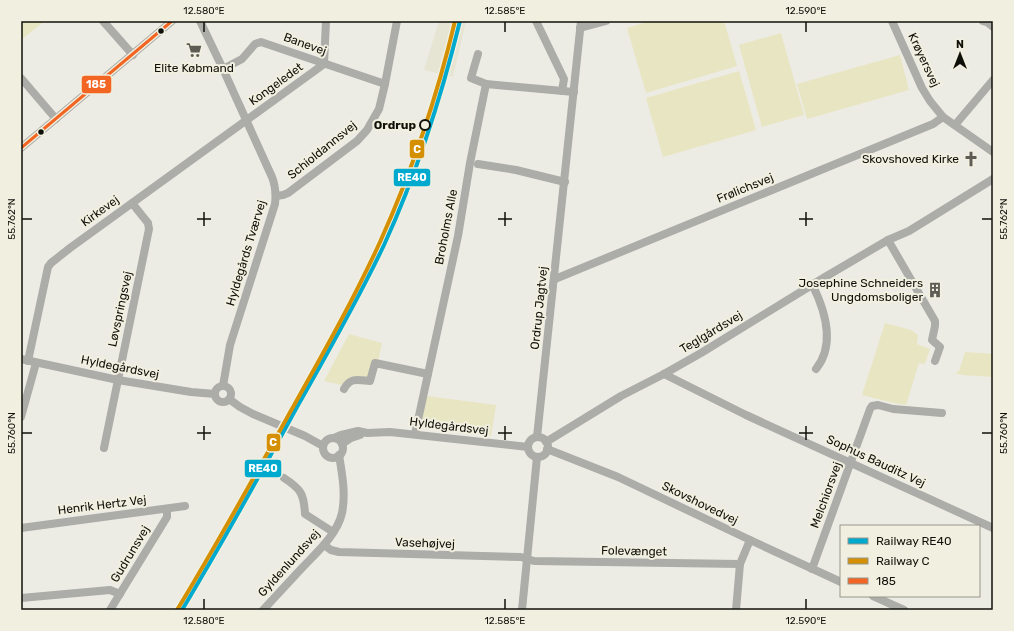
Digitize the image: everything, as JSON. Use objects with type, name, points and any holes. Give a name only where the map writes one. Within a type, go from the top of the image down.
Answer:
[{"type":"street","points":[[103,21],[133,55]]},
{"type":"street","points":[[21,148],[172,21]]},
{"type":"street","name":"Hyldegårds Tværvej","points":[[200,21],[272,177],[276,196],[275,204],[230,345],[223,386]]},
{"type":"street","points":[[324,64],[326,21]]},
{"type":"street","name":"Schioldannsvej","points":[[276,196],[288,193],[357,140],[366,130],[379,109],[397,21]]},
{"type":"street","points":[[536,21],[564,79],[562,91]]},
{"type":"street","points":[[581,25],[606,21]]},
{"type":"street","name":"Krøyersvej","points":[[892,21],[922,88],[930,101],[944,117],[993,152]]},
{"type":"street","points":[[983,21],[993,27]]},
{"type":"street","name":"Ordrup Jagtvej","points":[[537,437],[581,25]]},
{"type":"street","name":"Banevej","points":[[223,69],[242,58],[255,44],[261,42],[385,84]]},
{"type":"street","points":[[478,54],[471,78],[486,84],[574,92]]},
{"type":"street","name":"Kongeledet","points":[[246,121],[324,64]]},
{"type":"street","points":[[21,78],[56,119]]},
{"type":"street","points":[[955,125],[993,80]]},
{"type":"street","name":"Broholms Alle","points":[[415,434],[458,236],[470,163],[486,84]]},
{"type":"street","name":"Frølichsvej","points":[[555,279],[928,126],[944,117]]},
{"type":"street","name":"Kirkevej","points":[[21,417],[28,361],[49,266],[70,248],[246,121]]},
{"type":"street","points":[[478,164],[516,170],[565,182]]},
{"type":"street","name":"Teglgårdsvej","points":[[547,446],[621,396],[664,374],[812,284],[888,240],[909,231],[993,179]]},
{"type":"street","name":"Løvspringsvej","points":[[104,448],[149,229],[148,223],[132,203]]},
{"type":"street","points":[[888,240],[935,321],[932,340],[940,347],[935,361]]},
{"type":"street","points":[[812,284],[817,294],[828,330],[828,340],[821,362],[816,369]]},
{"type":"street","name":"Hyldegårdsvej","points":[[28,361],[118,380],[191,392],[215,394]]},
{"type":"street","points":[[344,389],[346,384],[353,380],[370,381],[375,363],[428,374]]},
{"type":"street","name":"Sophus Bauditz Vej","points":[[664,374],[739,412],[993,527]]},
{"type":"street","points":[[223,386],[226,386],[231,393],[229,398],[224,401],[219,400],[215,394],[218,388],[223,386]]},
{"type":"street","points":[[229,398],[253,414],[296,433],[328,441],[338,440],[342,444],[342,450],[336,456],[328,457],[325,454],[328,441]]},
{"type":"street","name":"Melchiorsvej","points":[[812,569],[872,406],[942,413]]},
{"type":"street","name":"Hyldegårdsvej","points":[[328,441],[341,435],[358,431],[415,434],[482,443],[528,447]]},
{"type":"street","name":"Hyldegårdsvej","points":[[342,444],[351,438],[367,432]]},
{"type":"street","points":[[537,437],[543,438],[547,446],[544,455],[537,457],[530,454],[528,447],[530,440],[537,437]]},
{"type":"street","name":"Skovshovedvej","points":[[547,446],[618,477],[840,582]]},
{"type":"street","name":"Gyldenlundsvej","points":[[263,610],[324,545],[338,524],[342,514],[343,502],[342,472],[336,456]]},
{"type":"street","points":[[522,610],[537,457]]},
{"type":"street","name":"Gyldenlundsvej","points":[[284,478],[296,486],[304,499],[305,514],[333,532]]},
{"type":"street","name":"Henrik Hertz Vej","points":[[21,528],[185,506]]},
{"type":"street","name":"Gudrunsvej","points":[[110,610],[167,517],[167,509]]},
{"type":"street","points":[[736,610],[740,564],[750,540]]},
{"type":"street","name":"Vasehøjvej","points":[[324,545],[339,552],[528,559]]},
{"type":"street","name":"Folevænget","points":[[528,559],[534,561],[559,562],[740,564]]},
{"type":"street","points":[[21,598],[110,590],[120,594]]},
{"type":"street","points":[[875,597],[904,610]]},
{"type":"shaded area","points":[[21,21],[45,21],[21,40]]},
{"type":"shaded area","points":[[439,21],[466,21],[453,77],[424,70]]},
{"type":"shaded area","points":[[650,21],[724,21],[737,66],[646,93],[627,28]]},
{"type":"shaded area","points":[[781,33],[804,115],[762,127],[739,45]]},
{"type":"shaded area","points":[[900,55],[909,90],[807,119],[797,84]]},
{"type":"shaded area","points":[[739,71],[756,130],[663,157],[646,98]]},
{"type":"shaded area","points":[[885,323],[911,330],[918,335],[917,344],[930,349],[925,364],[919,363],[906,405],[862,395]]},
{"type":"shaded area","points":[[349,334],[382,343],[373,384],[352,381],[350,387],[324,381]]},
{"type":"shaded area","points":[[965,352],[993,354],[993,377],[962,375],[955,373],[959,371]]},
{"type":"shaded area","points":[[427,396],[496,405],[491,436],[420,426]]},
{"type":"rail line","name":"C","points":[[177,610],[234,513],[312,373],[370,264],[403,188],[423,133],[432,106],[455,21]]},
{"type":"rail line","name":"RE40","points":[[182,610],[241,509],[331,347],[384,245],[418,163],[445,78],[460,21]]},
{"type":"transit line","name":"185","points":[[21,148],[172,21]]},
{"type":"place","name":"Elite Købmand","points":[[194,50]]},
{"type":"place","name":"Ordrup","points":[[425,125]]},
{"type":"place","name":"Skovshoved Kirke","points":[[971,159]]},
{"type":"place","name":"Josephine Schneiders Ungdomsboliger","points":[[935,290]]}]
